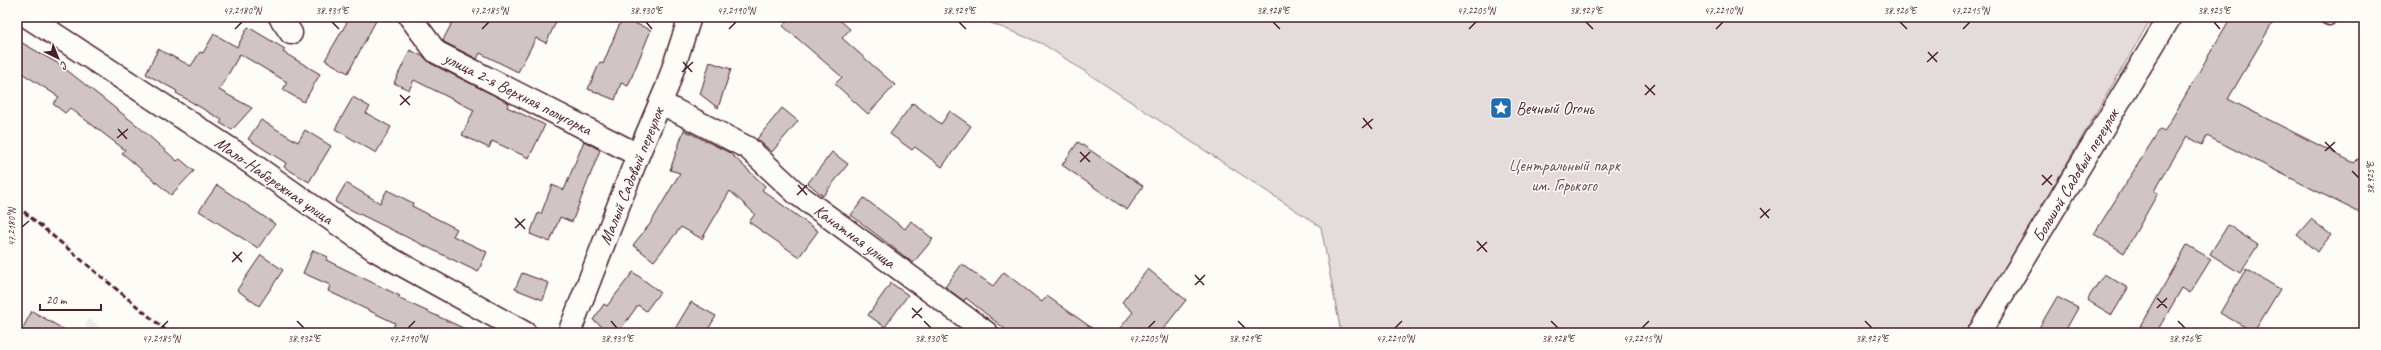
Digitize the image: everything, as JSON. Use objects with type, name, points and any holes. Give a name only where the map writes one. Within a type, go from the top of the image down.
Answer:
[{"type":"street","name":"Мало-Набережная улица","points":[[28,17],[235,152],[375,250],[525,333]]},
{"type":"street","name":"улица 2-я Верхняя полугорка","points":[[410,17],[436,52],[638,155]]},
{"type":"street","name":"Малый Садовый переулок","points":[[569,333],[638,155],[660,103],[690,17]]},
{"type":"street","name":"Большой Садовый переулок","points":[[1979,333],[2170,17]]},
{"type":"street","name":"Канатная улица","points":[[660,103],[748,148],[796,193],[987,333]]},
{"type":"shaded area","points":[[89,318],[107,333],[81,333]]},
{"type":"green space","name":"Центральный парк им. Горького","points":[[976,17],[2152,17],[1968,333],[1341,333],[1321,227],[1043,44]]},
{"type":"building","points":[[350,17],[378,17],[348,73],[325,60]]},
{"type":"building","points":[[455,17],[546,17],[556,22],[546,43],[536,38],[518,72],[480,53],[477,59],[444,42],[443,40]]},
{"type":"building","points":[[791,17],[836,17],[850,29],[842,38],[895,85],[868,114],[835,84],[842,77],[783,26]]},
{"type":"building","points":[[2231,17],[2276,17],[2228,99],[2354,163],[2364,153],[2364,215],[2207,136],[2202,145],[2187,136],[2154,191],[2158,193],[2124,253],[2094,234],[2160,129],[2164,132]]},
{"type":"building","points":[[622,18],[651,30],[628,86],[621,83],[615,100],[588,89],[600,62],[603,64]]},
{"type":"building","points":[[248,27],[285,49],[283,52],[320,74],[304,102],[283,90],[287,82],[240,54],[219,90],[252,108],[232,130],[220,123],[222,120],[176,93],[177,91],[146,74],[158,49],[191,66],[200,52],[203,53],[214,34],[237,47]]},
{"type":"building","points":[[17,40],[59,64],[138,126],[177,161],[180,159],[194,171],[171,195],[122,153],[125,150],[70,108],[65,113],[53,104],[59,97],[17,70]]},
{"type":"building","points":[[410,50],[424,57],[430,63],[509,103],[507,107],[545,125],[529,158],[492,141],[489,148],[462,135],[474,110],[414,80],[409,90],[394,83]]},
{"type":"building","points":[[710,62],[731,69],[718,108],[700,94]]},
{"type":"building","points":[[353,97],[370,107],[366,113],[391,127],[376,153],[335,129]]},
{"type":"building","points":[[913,103],[941,124],[950,111],[971,126],[942,167],[915,147],[912,150],[890,134]]},
{"type":"building","points":[[782,108],[798,121],[772,152],[757,139]]},
{"type":"building","points":[[261,120],[298,142],[305,130],[331,146],[309,182],[284,167],[286,163],[248,139]]},
{"type":"building","points":[[684,130],[730,153],[765,186],[762,190],[818,231],[799,257],[749,222],[755,214],[730,191],[702,239],[681,227],[654,261],[633,245],[650,224],[680,173],[670,170]]},
{"type":"building","points":[[584,141],[600,150],[572,222],[560,217],[550,242],[530,234],[538,213],[541,214],[552,185],[564,190]]},
{"type":"building","points":[[1078,142],[1143,186],[1127,210],[1062,165]]},
{"type":"building","points":[[832,152],[848,164],[823,196],[808,183]]},
{"type":"building","points":[[346,183],[380,203],[387,190],[413,203],[412,206],[457,229],[453,236],[487,252],[478,272],[335,202]]},
{"type":"building","points":[[217,185],[275,224],[258,248],[199,211]]},
{"type":"building","points":[[864,198],[905,229],[911,221],[933,239],[913,263],[851,215]]},
{"type":"building","points":[[2311,219],[2331,235],[2317,252],[2297,235]]},
{"type":"building","points":[[2228,225],[2258,245],[2240,273],[2210,254]]},
{"type":"building","points":[[2187,245],[2211,259],[2190,293],[2182,288],[2156,333],[2137,333]]},
{"type":"building","points":[[313,250],[328,257],[326,260],[400,296],[398,298],[474,333],[391,333],[395,323],[328,291],[330,285],[303,273]]},
{"type":"building","points":[[261,255],[283,270],[259,306],[237,290]]},
{"type":"building","points":[[962,264],[993,286],[1004,272],[1042,302],[1047,296],[1099,333],[1010,333],[966,298],[964,301],[945,287]]},
{"type":"building","points":[[1148,269],[1186,300],[1160,333],[1116,333],[1133,312],[1122,302]]},
{"type":"building","points":[[2246,269],[2280,289],[2254,332],[2220,313]]},
{"type":"building","points":[[633,272],[660,292],[646,311],[638,305],[618,333],[611,333],[593,320],[604,304],[607,306]]},
{"type":"building","points":[[522,273],[549,283],[543,300],[515,289]]},
{"type":"building","points":[[2104,274],[2128,288],[2112,315],[2087,300]]},
{"type":"building","points":[[891,283],[908,295],[885,327],[868,315]]},
{"type":"building","points":[[2057,297],[2078,308],[2064,333],[2036,333]]},
{"type":"building","points":[[691,302],[716,316],[706,333],[686,333],[676,327]]},
{"type":"building","points":[[32,311],[70,333],[20,333]]},
{"type":"railway","points":[[17,206],[169,333]]},
{"type":"place","name":"Вечный Огонь","points":[[1501,108]]}]
